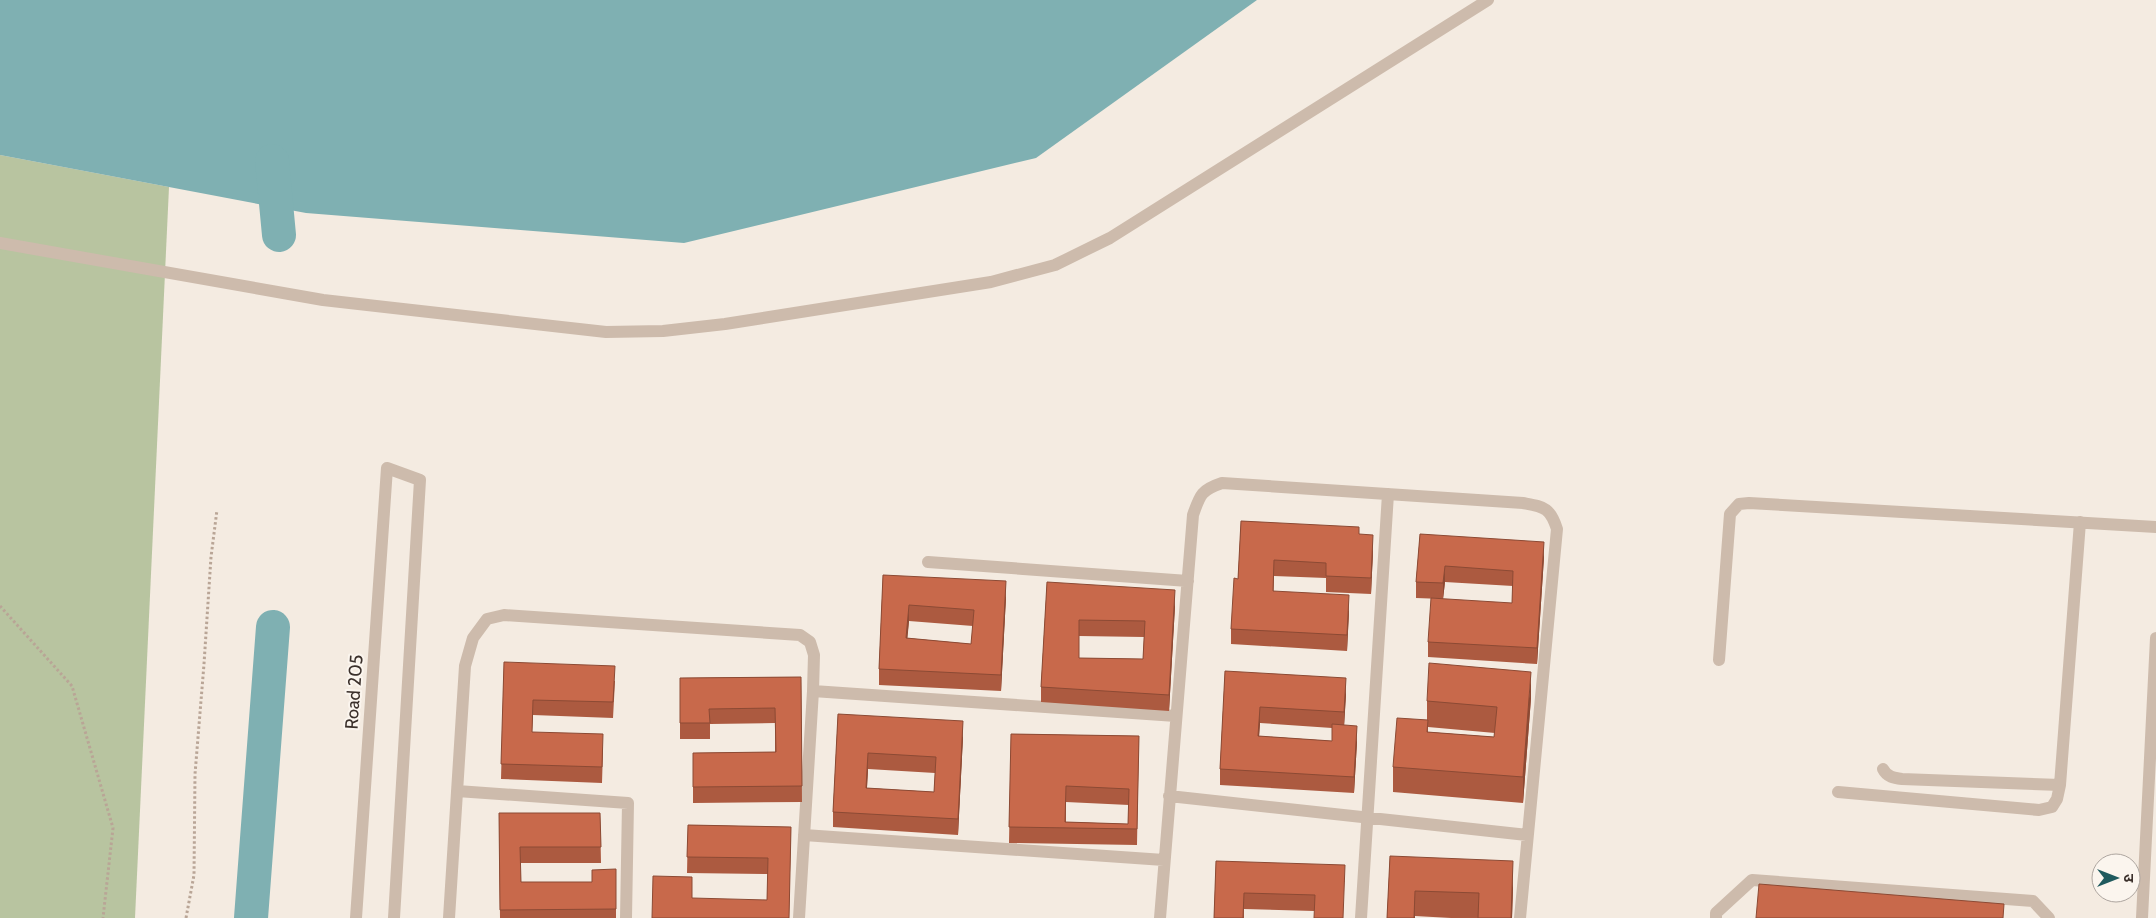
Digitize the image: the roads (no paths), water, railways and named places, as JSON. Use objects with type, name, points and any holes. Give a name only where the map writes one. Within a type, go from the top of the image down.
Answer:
[{"type":"street","points":[[0,243],[323,300],[606,332],[663,331],[725,324],[991,282],[1055,265],[1110,238],[1488,0]]},
{"type":"street","name":"Road 205","points":[[356,918],[387,468],[420,480],[394,918]]},
{"type":"street","points":[[1160,918],[1193,515],[1199,498],[1206,488],[1222,483],[1523,503],[1541,506],[1552,514],[1557,529],[1520,918]]},
{"type":"street","points":[[1361,918],[1388,494]]},
{"type":"street","points":[[1719,660],[1730,514],[1738,504],[1749,503],[2156,527]]},
{"type":"street","points":[[1838,792],[2039,810],[2052,807],[2058,799],[2060,785],[2080,522]]},
{"type":"street","points":[[928,562],[1188,581]]},
{"type":"street","points":[[449,918],[465,666],[473,638],[486,619],[504,615],[800,635],[810,642],[814,656],[813,691],[799,918]]},
{"type":"street","points":[[2142,918],[2156,638]]},
{"type":"street","points":[[813,691],[1176,716]]},
{"type":"street","points":[[1883,769],[1886,774],[1902,780],[2060,785]]},
{"type":"street","points":[[457,791],[628,803],[626,918]]},
{"type":"street","points":[[1170,796],[1528,834]]},
{"type":"street","points":[[804,836],[1164,860]]},
{"type":"street","points":[[1716,918],[1716,912],[1752,880],[2033,901],[2049,918]]},
{"type":"water","points":[[0,0],[1257,0],[1036,158],[684,243],[306,213],[0,155]]},
{"type":"waterway","points":[[272,161],[279,235]]},
{"type":"waterway","points":[[251,918],[273,627]]}]
